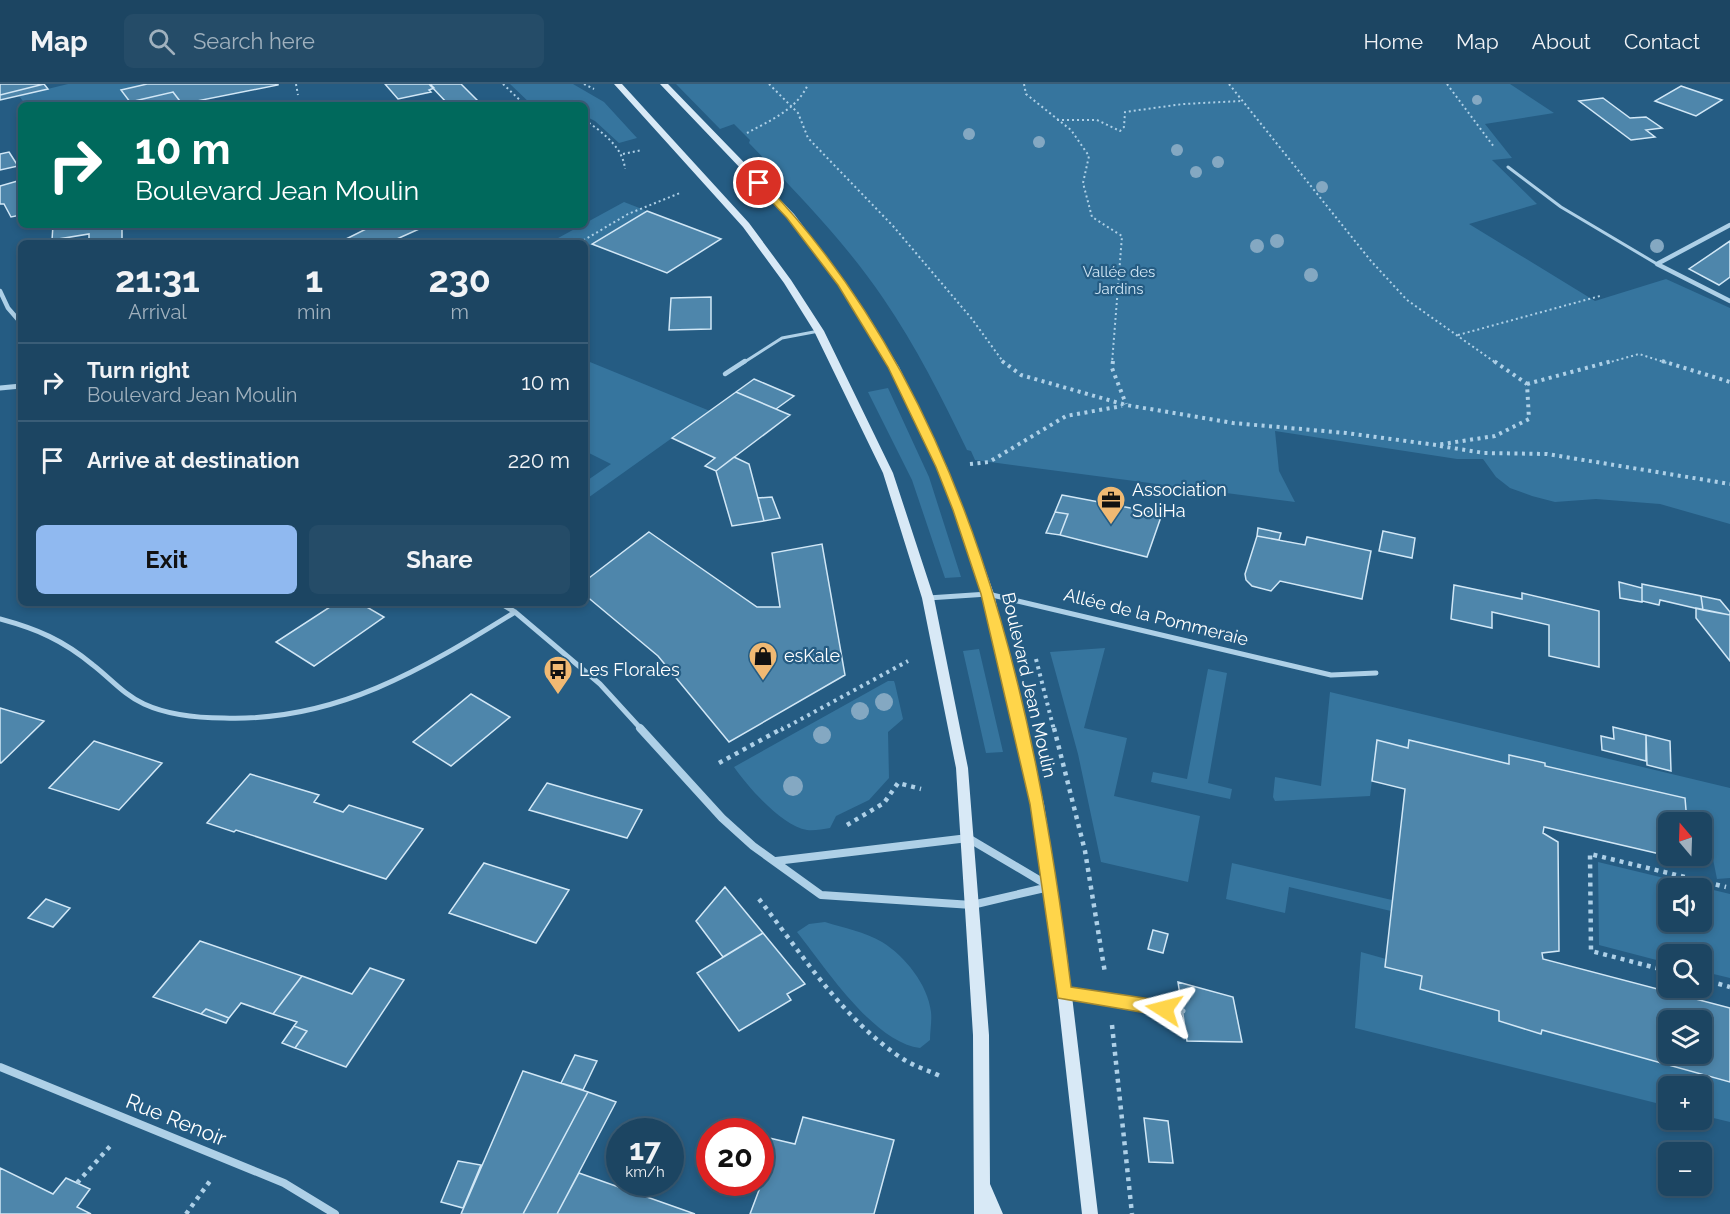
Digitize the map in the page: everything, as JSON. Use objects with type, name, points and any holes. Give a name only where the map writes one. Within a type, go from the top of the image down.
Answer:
[{"type":"main road","points":[[618,84],[746,225],[788,282],[819,331],[888,473],[927,598],[962,768],[981,1035],[982,1214]]},
{"type":"main road","name":"Boulevard Jean Moulin","points":[[664,84],[791,216],[842,284],[894,367],[942,467],[988,594],[1037,804],[1051,887],[1091,1212]]},
{"type":"main road","points":[[983,1186],[995,1214]]},
{"type":"street","points":[[1657,264],[1730,225]]},
{"type":"street","points":[[1657,264],[1730,301]]},
{"type":"street","points":[[0,291],[8,308],[18,320]]},
{"type":"street","points":[[0,388],[18,386]]},
{"type":"street","name":"Allée de la Pommeraie","points":[[927,598],[988,594],[1331,675],[1376,673]]},
{"type":"street","points":[[505,606],[600,684],[722,818],[753,846],[821,895],[972,905],[1051,887]]},
{"type":"street","points":[[0,619],[32,627],[41,632],[86,659],[122,690],[143,704],[177,714],[253,719],[324,708],[373,692],[444,656],[514,612]]},
{"type":"street","points":[[775,861],[968,838],[1051,887]]},
{"type":"street","name":"Rue Renoir","points":[[0,1068],[284,1183],[334,1214]]},
{"type":"lane","points":[[1509,167],[1525,182],[1570,213],[1657,264]]},
{"type":"lane","points":[[725,374],[782,338],[819,331]]},
{"type":"lane","points":[[1064,993],[1183,1011]]},
{"type":"path","points":[[296,84],[298,95]]},
{"type":"path","points":[[503,84],[522,102]]},
{"type":"path","points":[[769,84],[798,113],[808,138],[893,226],[972,319],[1002,361],[1021,375],[1126,405],[1233,423],[1346,433],[1484,453],[1547,454],[1730,484]]},
{"type":"path","points":[[743,138],[747,133],[790,107],[805,93],[808,84]]},
{"type":"path","points":[[1024,84],[1026,94],[1071,130],[1089,156],[1083,183],[1092,217],[1122,237],[1112,368],[1126,405]]},
{"type":"path","points":[[1229,84],[1371,261],[1407,300],[1527,384],[1639,354],[1730,382]]},
{"type":"path","points":[[1447,84],[1509,167]]},
{"type":"path","points":[[1057,120],[1083,117],[1102,121],[1113,129],[1120,130],[1124,127],[1125,112],[1183,104],[1243,100]]},
{"type":"path","points":[[588,122],[622,154],[625,169]]},
{"type":"path","points":[[622,154],[647,149]]},
{"type":"path","points":[[583,240],[639,207],[680,193]]},
{"type":"path","points":[[1458,336],[1600,296]]},
{"type":"path","points":[[1436,445],[1495,436],[1528,419],[1527,384]]},
{"type":"path","points":[[970,464],[989,462],[1066,416],[1126,405]]},
{"type":"path","points":[[719,763],[908,661]]},
{"type":"path","points":[[840,855],[844,828],[851,821],[884,803],[898,783],[921,789]]},
{"type":"path","points":[[1658,968],[1591,951],[1590,854],[1726,887]]},
{"type":"path","points":[[759,899],[844,1004],[873,1035],[901,1058],[940,1076]]},
{"type":"path","points":[[1712,982],[1730,987]]},
{"type":"path","points":[[77,1183],[131,1122]]},
{"type":"path","points":[[186,1214],[225,1160]]},
{"type":"green space","points":[[68,84],[147,84],[122,90],[130,102],[24,102],[19,96]]},
{"type":"green space","points":[[510,84],[573,84],[604,102],[637,138],[619,143],[588,118],[588,102],[529,102]]},
{"type":"green space","name":"Vallée des Jardins","points":[[676,84],[1510,84],[1554,113],[1485,124],[1512,158],[1492,160],[1537,204],[1469,224],[1595,301],[1666,279],[1730,308],[1730,524],[1660,504],[1596,499],[1555,502],[1532,496],[1510,488],[1496,477],[1483,459],[1457,459],[1275,431],[1279,471],[1295,502],[975,460],[971,451],[967,450],[907,335],[853,257],[734,124],[720,129]]},
{"type":"green space","points":[[624,202],[647,211],[588,245],[588,240],[554,240],[576,228],[588,228],[588,222]]},
{"type":"green space","points":[[588,361],[710,411],[588,498],[588,480],[611,464],[588,452]]},
{"type":"green space","points":[[888,388],[929,477],[961,577],[945,578],[912,480],[868,392]]},
{"type":"green space","points":[[1105,648],[1084,728],[1127,738],[1114,796],[1200,816],[1188,882],[1101,862],[1078,754],[1050,652]]},
{"type":"green space","points":[[979,649],[1003,752],[986,753],[963,651]]},
{"type":"green space","points":[[1208,669],[1227,673],[1208,783],[1232,789],[1230,799],[1151,782],[1153,772],[1187,779]]},
{"type":"green space","points":[[888,681],[894,681],[903,719],[888,732],[889,778],[869,800],[836,816],[830,828],[807,830],[787,821],[757,795],[734,767]]},
{"type":"green space","points":[[1330,692],[1730,788],[1730,878],[1717,879],[1712,854],[1712,812],[1662,812],[1545,766],[1545,763],[1509,755],[1509,764],[1409,740],[1408,748],[1377,740],[1370,796],[1275,801],[1273,797],[1275,777],[1321,786]]},
{"type":"green space","points":[[1598,862],[1664,878],[1658,878],[1658,932],[1712,932],[1712,890],[1730,894],[1730,978],[1712,974],[1712,944],[1658,944],[1658,960],[1599,945]]},
{"type":"green space","points":[[1232,863],[1392,900],[1391,911],[1289,887],[1285,913],[1226,899]]},
{"type":"green space","points":[[825,922],[862,933],[882,942],[907,963],[920,982],[929,1002],[930,1040],[920,1048],[902,1043],[868,1018],[851,1001],[797,932],[809,924]]},
{"type":"green space","points":[[1361,952],[1386,959],[1385,967],[1422,976],[1421,989],[1499,1011],[1499,1021],[1541,1034],[1542,1030],[1658,1062],[1658,1064],[1708,1076],[1658,1076],[1658,1104],[1355,1028]]},
{"type":"green space","points":[[1712,1077],[1730,1082],[1730,1122],[1712,1118]]},
{"type":"building","points":[[0,84],[44,84],[0,95]]},
{"type":"building","points":[[44,84],[48,89],[0,100],[0,95]]},
{"type":"building","points":[[147,84],[278,84],[192,102],[180,102],[173,92],[130,102],[121,90]]},
{"type":"building","points":[[385,84],[430,84],[434,88],[429,90],[431,92],[398,99]]},
{"type":"building","points":[[429,84],[461,84],[479,102],[446,102]]},
{"type":"building","points":[[1681,86],[1722,100],[1696,116],[1655,101]]},
{"type":"building","points":[[173,92],[181,102],[130,102]]},
{"type":"building","points":[[1603,98],[1630,118],[1646,117],[1662,128],[1646,130],[1655,137],[1631,140],[1579,101]]},
{"type":"building","points":[[9,152],[18,166],[0,170],[0,154]]},
{"type":"building","points":[[18,181],[18,216],[11,217],[4,204],[0,204],[0,186]]},
{"type":"building","points":[[647,211],[721,239],[667,273],[592,244]]},
{"type":"building","points":[[53,228],[122,228],[122,240],[89,240],[89,234],[52,240]]},
{"type":"building","points":[[368,228],[421,228],[395,240],[346,239]]},
{"type":"building","points":[[1730,241],[1730,277],[1719,285],[1689,269]]},
{"type":"building","points":[[711,297],[711,329],[669,330],[671,298]]},
{"type":"building","points":[[754,379],[794,396],[776,409],[736,392]]},
{"type":"building","points":[[736,392],[790,415],[716,471],[705,466],[715,458],[672,438]]},
{"type":"building","points":[[734,457],[749,464],[764,521],[732,526],[716,471]]},
{"type":"building","name":"Association SoliHa","points":[[1062,495],[1162,514],[1147,557],[1060,535],[1068,514],[1055,512]]},
{"type":"building","points":[[772,497],[780,518],[764,521],[758,498]]},
{"type":"building","points":[[1055,512],[1068,514],[1060,535],[1046,533]]},
{"type":"building","points":[[1258,528],[1281,533],[1279,540],[1257,536]]},
{"type":"building","points":[[1383,531],[1415,538],[1412,558],[1379,551]]},
{"type":"building","points":[[649,532],[757,607],[780,607],[772,553],[822,544],[845,675],[729,742],[658,656],[588,598],[588,579]]},
{"type":"building","points":[[1257,536],[1305,545],[1307,537],[1371,551],[1362,599],[1280,581],[1271,591],[1252,586],[1246,580],[1245,574]]},
{"type":"building","points":[[1619,582],[1642,588],[1642,602],[1620,598]]},
{"type":"building","points":[[1642,584],[1701,596],[1703,610],[1660,600],[1659,605],[1642,601]]},
{"type":"building","points":[[1454,585],[1522,599],[1522,593],[1599,611],[1599,667],[1549,656],[1549,625],[1492,612],[1492,628],[1451,619]]},
{"type":"building","points":[[1701,596],[1720,600],[1730,615],[1703,610]]},
{"type":"building","points":[[331,606],[365,606],[384,617],[314,666],[276,642]]},
{"type":"building","points":[[1696,608],[1730,615],[1730,661],[1696,618]]},
{"type":"building","points":[[471,694],[510,717],[451,766],[413,742]]},
{"type":"building","points":[[0,708],[44,721],[1,763],[0,763]]},
{"type":"building","points":[[1613,727],[1646,735],[1646,761],[1602,750],[1601,736],[1614,739]]},
{"type":"building","points":[[1646,735],[1670,741],[1671,771],[1647,765]]},
{"type":"building","points":[[1377,740],[1408,748],[1409,740],[1509,764],[1509,755],[1545,763],[1545,766],[1685,798],[1686,812],[1658,812],[1658,854],[1544,827],[1543,833],[1558,842],[1559,951],[1542,953],[1543,959],[1658,989],[1658,998],[1692,998],[1730,1008],[1730,1082],[1665,1064],[1712,1064],[1712,1010],[1658,1010],[1658,1062],[1542,1030],[1541,1034],[1499,1021],[1499,1011],[1420,989],[1422,976],[1385,967],[1405,789],[1372,781]]},
{"type":"building","points":[[94,741],[162,763],[119,810],[49,788]]},
{"type":"building","points":[[250,774],[319,795],[314,802],[343,812],[349,805],[423,829],[386,879],[236,830],[234,832],[207,823]]},
{"type":"building","points":[[547,783],[642,810],[627,838],[529,810]]},
{"type":"building","points":[[484,863],[569,890],[536,943],[449,913]]},
{"type":"building","points":[[725,887],[763,933],[723,957],[696,921]]},
{"type":"building","points":[[46,899],[70,908],[53,927],[28,918]]},
{"type":"building","points":[[1153,930],[1168,934],[1163,953],[1148,949]]},
{"type":"building","points":[[763,933],[805,984],[787,994],[791,1000],[739,1031],[697,973]]},
{"type":"building","points":[[200,941],[302,976],[273,1014],[241,1003],[229,1018],[206,1009],[201,1014],[153,997]]},
{"type":"building","points":[[370,968],[404,980],[346,1067],[295,1048],[307,1031],[294,1026],[297,1022],[273,1014],[302,976],[352,994]]},
{"type":"building","points":[[1178,982],[1233,997],[1242,1042],[1187,1041]]},
{"type":"building","points":[[206,1009],[229,1018],[226,1023],[201,1014]]},
{"type":"building","points":[[294,1026],[307,1031],[295,1048],[282,1043]]},
{"type":"building","points":[[575,1055],[597,1061],[583,1090],[561,1083]]},
{"type":"building","points":[[523,1071],[588,1092],[523,1214],[461,1214]]},
{"type":"building","points":[[588,1092],[616,1102],[557,1214],[523,1214]]},
{"type":"building","points":[[803,1117],[894,1140],[874,1214],[750,1214],[757,1196],[774,1196],[774,1139],[795,1144]]},
{"type":"building","points":[[1144,1118],[1168,1121],[1173,1163],[1149,1162]]},
{"type":"building","points":[[458,1161],[481,1165],[463,1208],[441,1202]]},
{"type":"building","points":[[0,1168],[53,1194],[66,1178],[90,1189],[77,1207],[91,1214],[0,1214]]},
{"type":"building","points":[[579,1173],[606,1183],[606,1196],[644,1196],[695,1214],[557,1214]]},
{"type":"place","name":"Association SoliHa","points":[[1111,526]]},
{"type":"place","name":"esKale","points":[[763,682]]},
{"type":"place","name":"Les Florales","points":[[558,696]]},
{"type":"route","points":[[759,183],[791,216],[842,284],[894,367],[942,467],[959,510],[988,594],[1037,804],[1051,887],[1064,993],[1164,1009]]}]
